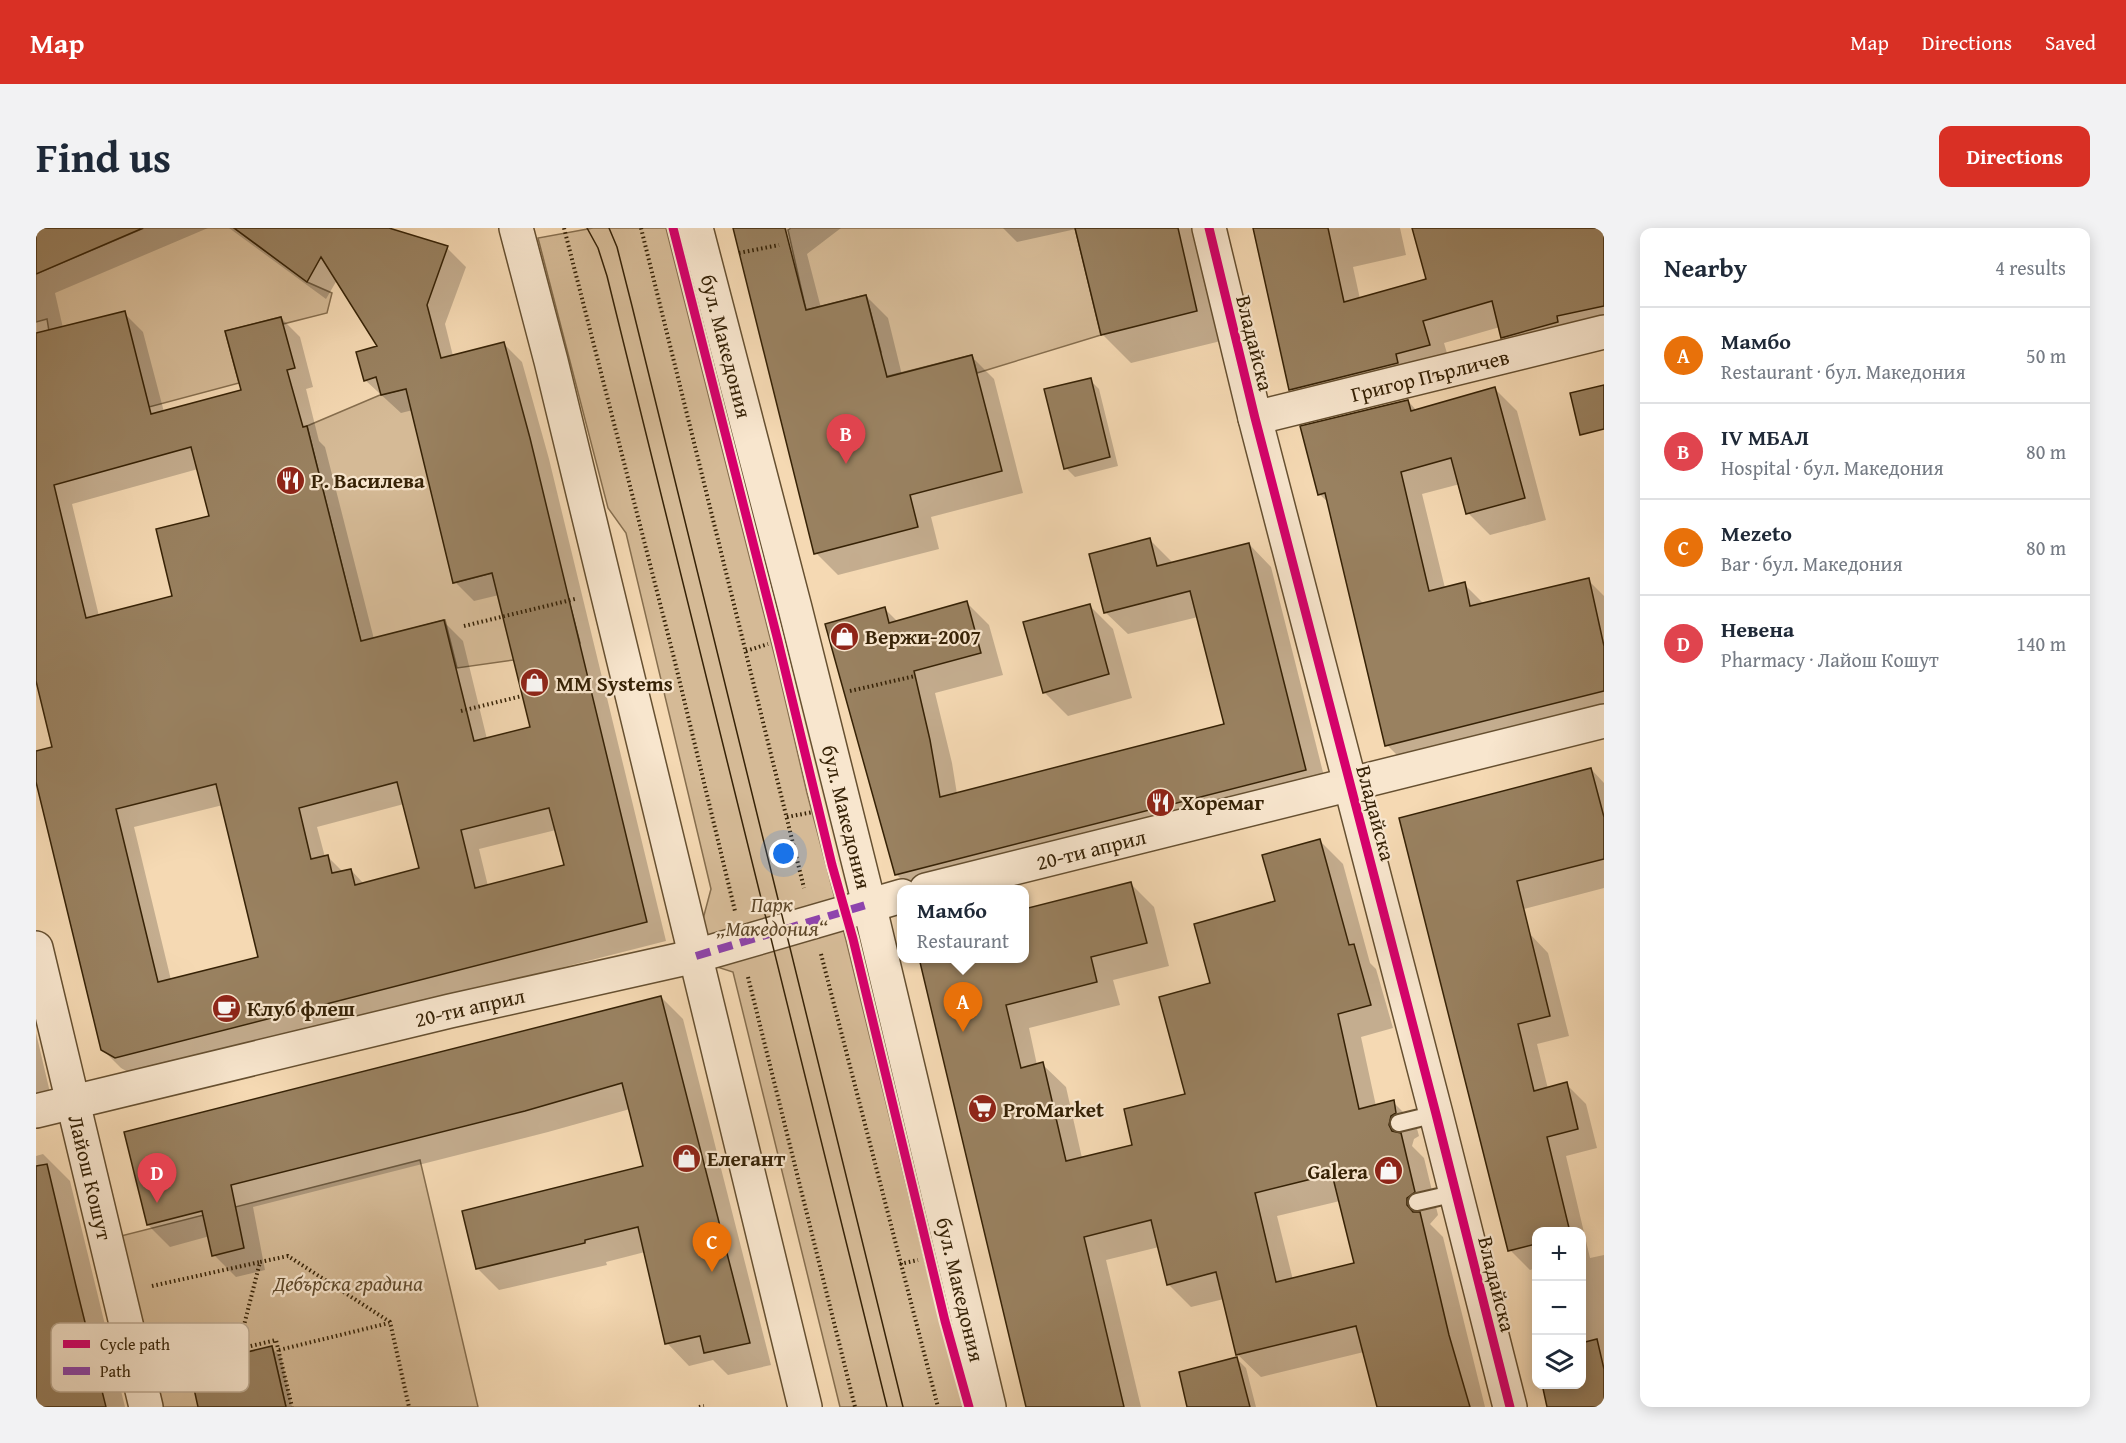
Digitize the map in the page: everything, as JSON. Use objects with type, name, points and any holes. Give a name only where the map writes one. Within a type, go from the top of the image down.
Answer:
[{"type":"street","points":[[516,228],[557,384],[805,1407]]},
{"type":"street","name":"бул. Македония","points":[[696,228],[869,904],[989,1407]]},
{"type":"street","name":"Владайска","points":[[1209,228],[1255,418],[1510,1407]]},
{"type":"street","name":"Григор Пърличев","points":[[1255,418],[1604,332]]},
{"type":"street","name":"20-ти април","points":[[946,885],[1604,721]]},
{"type":"street","name":"20-ти април","points":[[36,1111],[450,1011],[696,956],[897,897]]},
{"type":"street","name":"Лайош Кошут","points":[[36,948],[126,1323]]},
{"type":"street","name":"Лайош Кошут","points":[[142,1392],[146,1407]]},
{"type":"lane","points":[[1399,1123],[1436,1114]]},
{"type":"lane","points":[[1418,1203],[1456,1193]]},
{"type":"path","points":[[564,228],[674,658],[742,942],[745,968],[855,1407]]},
{"type":"path","points":[[641,228],[690,427]]},
{"type":"path","points":[[733,254],[779,246]]},
{"type":"path","points":[[464,626],[579,598]]},
{"type":"path","points":[[746,651],[770,643]]},
{"type":"path","points":[[849,691],[915,676]]},
{"type":"path","points":[[460,711],[522,696]]},
{"type":"path","points":[[816,799],[822,821]]},
{"type":"path","points":[[787,817],[819,810]]},
{"type":"path","points":[[119,1293],[288,1256],[390,1322],[409,1407]]},
{"type":"path","points":[[900,1264],[925,1259]]},
{"type":"path","points":[[245,1323],[260,1262]]},
{"type":"path","points":[[279,1350],[390,1322]]},
{"type":"path","points":[[249,1346],[276,1340],[292,1407]]},
{"type":"green space","points":[[144,228],[234,228],[307,282],[332,293],[327,313],[283,324],[281,317],[225,331],[239,383],[149,407],[49,331],[47,319],[36,322],[36,274]]},
{"type":"green space","name":"Парк „Македония“","points":[[593,228],[666,228],[927,1269],[964,1407],[840,1407],[733,972],[714,966],[703,919],[711,889],[626,533],[608,508],[538,238]]},
{"type":"green space","points":[[791,228],[1075,228],[1101,335],[977,373],[972,355],[873,380],[848,360],[881,352],[866,295],[806,310],[788,230]]},
{"type":"green space","points":[[429,383],[453,583],[492,573],[567,593],[580,643],[513,660],[457,668],[445,620],[361,642],[307,426],[380,395]]},
{"type":"green space","name":"Дебърска градина","points":[[420,1160],[478,1407],[286,1407],[272,1346],[249,1365],[249,1323],[133,1323],[113,1238]]},
{"type":"green space","name":"Дебърска градина","points":[[149,1392],[216,1392],[198,1407],[153,1407]]},
{"type":"building","points":[[36,228],[143,228],[36,274]]},
{"type":"building","points":[[234,228],[389,228],[448,246],[427,305],[441,358],[504,342],[530,438],[647,922],[115,1058],[101,1050],[36,782],[36,751],[52,747],[36,681],[36,333],[125,311],[151,414],[241,390],[225,331],[281,317],[295,368],[287,370],[303,427],[307,426],[361,641],[444,620],[474,741],[530,727],[492,573],[453,583],[406,389],[381,395],[376,377],[364,381],[356,352],[377,346],[321,257],[307,282]],"holes":[[[191,447],[209,516],[156,529],[172,596],[86,618],[54,485]],[[397,782],[419,868],[355,885],[351,869],[332,873],[328,855],[311,859],[299,808]],[[216,784],[258,957],[158,982],[116,809]],[[549,808],[564,865],[475,888],[461,830]]]},
{"type":"building","points":[[733,228],[785,228],[806,310],[866,295],[887,377],[972,355],[1002,471],[910,495],[918,527],[814,554]]},
{"type":"building","points":[[1075,228],[1178,228],[1197,311],[1101,335]]},
{"type":"building","points":[[1253,228],[1328,228],[1344,302],[1426,279],[1412,228],[1604,228],[1604,306],[1557,316],[1558,322],[1501,338],[1492,301],[1423,321],[1430,345],[1396,354],[1398,363],[1289,390]]},
{"type":"building","points":[[1091,378],[1110,457],[1064,469],[1044,389]]},
{"type":"building","points":[[1604,385],[1604,429],[1580,435],[1570,393]]},
{"type":"building","points":[[1495,387],[1525,498],[1466,514],[1451,458],[1401,472],[1429,591],[1465,582],[1470,606],[1589,578],[1604,646],[1604,691],[1385,746],[1325,493],[1318,495],[1300,426],[1408,400],[1411,411]]},
{"type":"building","points":[[1150,538],[1157,566],[1249,543],[1306,770],[895,875],[825,624],[885,607],[889,623],[967,601],[981,653],[914,671],[940,797],[1224,724],[1190,591],[1104,613],[1089,554]]},
{"type":"building","points":[[1090,604],[1109,674],[1043,693],[1023,622]]},
{"type":"building","points":[[1591,768],[1604,817],[1604,859],[1517,881],[1550,1016],[1518,1024],[1534,1091],[1567,1082],[1578,1129],[1547,1137],[1569,1227],[1532,1227],[1532,1245],[1508,1251],[1399,818]]},
{"type":"building","points":[[1320,839],[1349,945],[1354,944],[1371,1005],[1338,1014],[1359,1109],[1394,1100],[1396,1113],[1391,1116],[1389,1125],[1392,1131],[1401,1133],[1415,1192],[1407,1198],[1407,1205],[1413,1212],[1420,1212],[1449,1335],[1470,1407],[1377,1407],[1356,1326],[1236,1355],[1216,1272],[1167,1285],[1151,1220],[1084,1237],[1124,1407],[1026,1407],[920,963],[1029,963],[1029,908],[1131,882],[1147,943],[1091,957],[1097,982],[1006,1005],[1021,1068],[1043,1062],[1066,1161],[1132,1145],[1124,1109],[1185,1094],[1159,997],[1210,983],[1194,924],[1275,901],[1262,855]],"holes":[[[1332,1174],[1354,1263],[1276,1282],[1255,1193]]]},
{"type":"building","points":[[661,996],[750,1343],[704,1353],[700,1336],[665,1344],[638,1227],[585,1240],[585,1243],[476,1269],[462,1211],[643,1166],[622,1083],[525,1111],[231,1185],[244,1248],[212,1256],[202,1211],[147,1225],[124,1132]]},
{"type":"building","points":[[47,1164],[85,1323],[51,1323],[51,1392],[102,1392],[106,1407],[36,1407],[36,1166]]},
{"type":"building","points":[[1597,1339],[1604,1369],[1604,1407],[1547,1407],[1543,1389],[1586,1389],[1586,1342]]},
{"type":"building","points":[[272,1346],[286,1407],[198,1407],[195,1392],[249,1392],[249,1352]]},
{"type":"building","points":[[1237,1357],[1250,1407],[1187,1407],[1179,1372]]},
{"type":"tram line","points":[[587,228],[598,248],[607,276],[887,1407]]},
{"type":"tram line","points":[[609,228],[617,247],[632,306],[903,1407]]},
{"type":"marked path","points":[[696,956],[869,904]]},
{"type":"cycle path","points":[[673,228],[778,641],[832,865],[853,939],[945,1321],[969,1407]]},
{"type":"cycle path","points":[[1209,228],[1255,418],[1510,1407]]},
{"type":"place","name":"IV МБАЛ","points":[[846,464]]},
{"type":"place","name":"Р. Василева","points":[[290,480]]},
{"type":"place","name":"Вержи-2007","points":[[844,636]]},
{"type":"place","name":"MM Systems","points":[[535,683]]},
{"type":"place","name":"Хоремаг","points":[[1160,802]]},
{"type":"place","name":"Клуб флеш","points":[[226,1008]]},
{"type":"place","name":"Мамбо","points":[[963,1032]]},
{"type":"place","name":"ProMarket","points":[[982,1109]]},
{"type":"place","name":"Елегант","points":[[686,1158]]},
{"type":"place","name":"Galera","points":[[1389,1171]]},
{"type":"place","name":"Невена","points":[[157,1203]]},
{"type":"place","name":"Mezeto","points":[[712,1272]]}]
